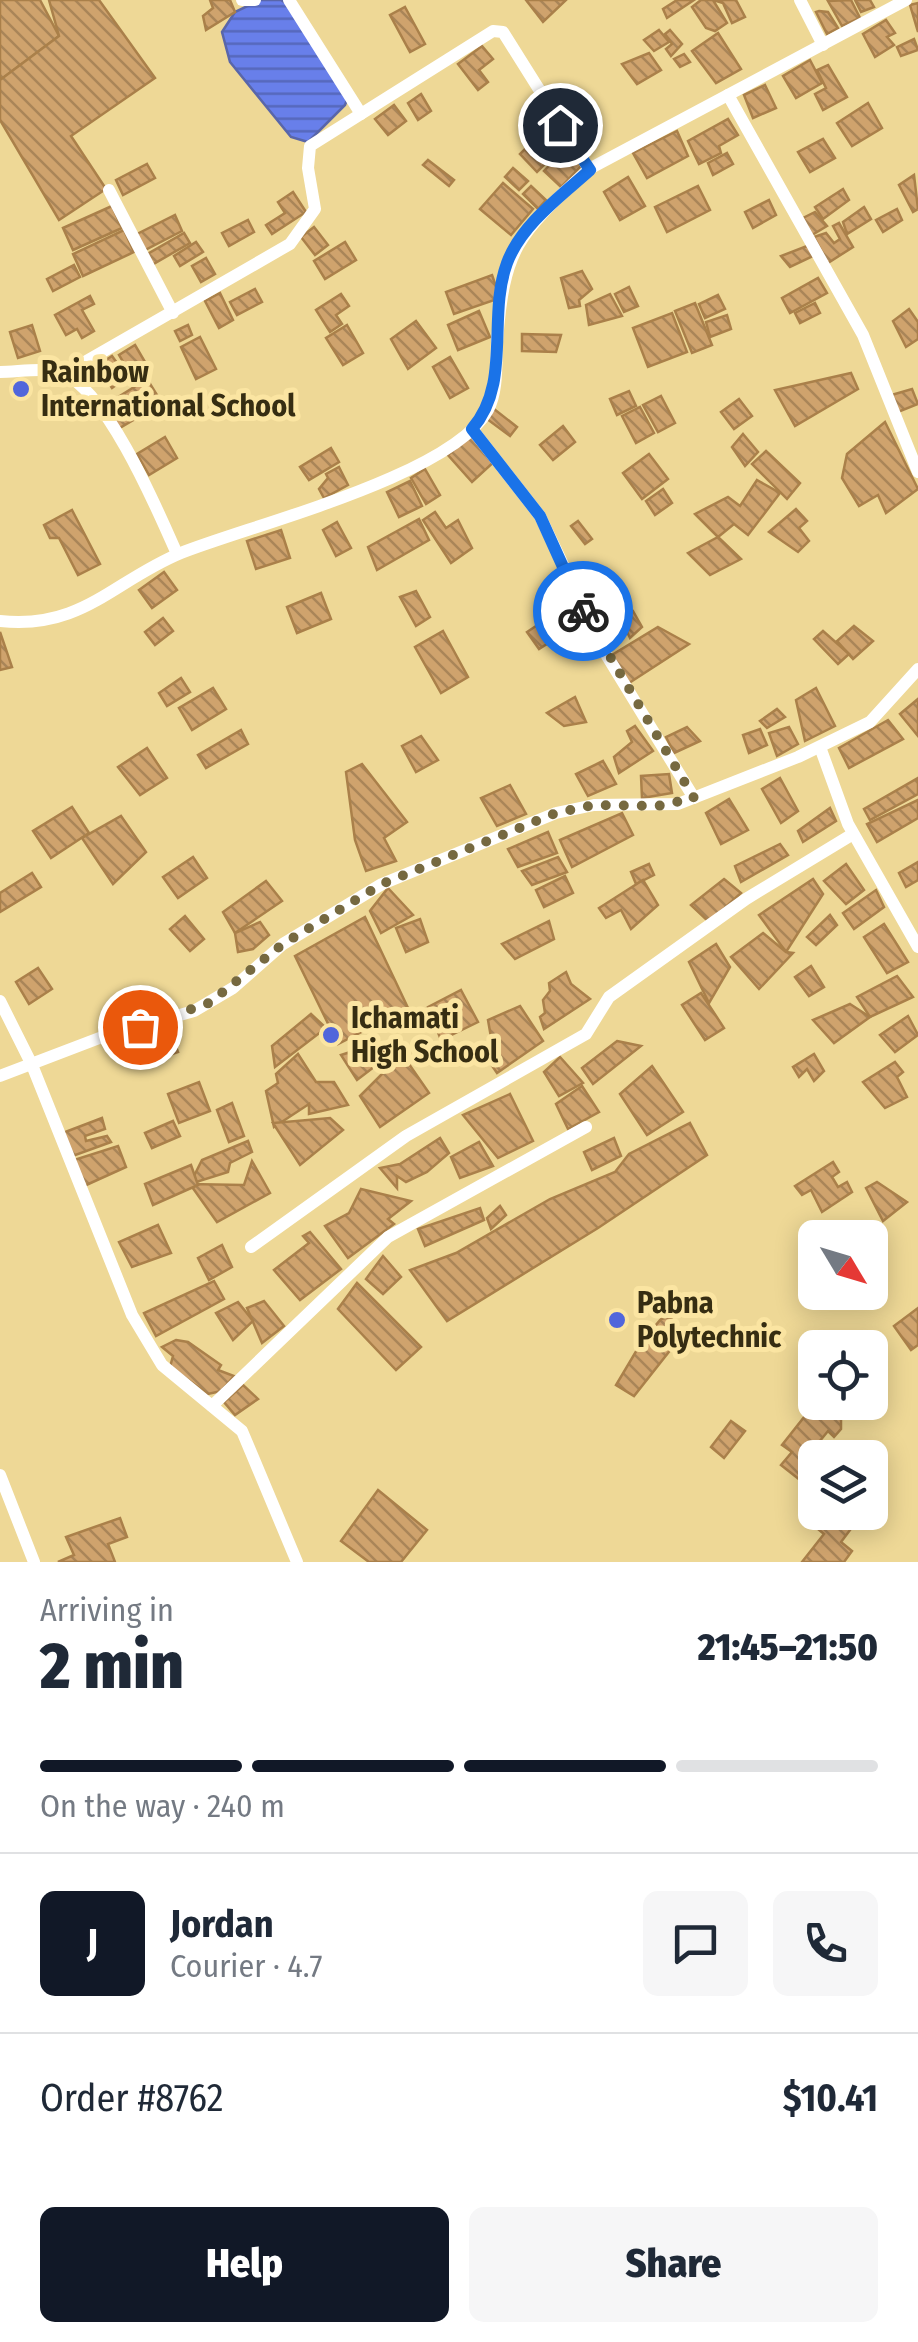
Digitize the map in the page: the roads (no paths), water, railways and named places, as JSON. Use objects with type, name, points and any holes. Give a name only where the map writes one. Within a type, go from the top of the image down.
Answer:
[{"type":"street","points":[[242,0],[255,0]]},
{"type":"street","points":[[289,0],[360,114]]},
{"type":"street","points":[[800,0],[822,45]]},
{"type":"street","points":[[0,621],[43,624],[128,584],[178,554],[302,514],[436,454],[472,429],[492,399],[506,266],[523,236],[590,170],[906,0]]},
{"type":"street","points":[[0,372],[64,374],[290,244],[316,210],[308,168],[310,146],[484,35],[503,32],[590,170]]},
{"type":"street","points":[[728,95],[863,335],[918,472]]},
{"type":"street","points":[[109,190],[173,313]]},
{"type":"street","points":[[64,374],[82,389],[130,449],[178,554]]},
{"type":"street","points":[[472,429],[540,516],[604,651],[694,798]]},
{"type":"street","points":[[0,1076],[102,1037],[194,1011],[233,988],[283,944],[382,884],[556,813],[594,805],[658,806],[694,798],[820,746],[870,722],[918,668]]},
{"type":"street","points":[[820,746],[853,834],[918,947]]},
{"type":"street","points":[[251,1246],[394,1144],[586,1034],[609,998],[746,898],[853,834]]},
{"type":"street","points":[[0,1001],[32,1065],[132,1315],[162,1365],[242,1432],[297,1562]]},
{"type":"street","points":[[212,1406],[388,1237],[586,1127]]},
{"type":"street","points":[[0,1476],[34,1562]]},
{"type":"water","points":[[260,0],[281,0],[290,6],[348,97],[345,105],[308,142],[291,137],[230,62],[222,32],[235,12]]},
{"type":"place","name":"Rainbow International School","points":[[21,389]]},
{"type":"place","name":"Ichamati High School","points":[[331,1035]]},
{"type":"place","name":"Pabna Polytechnic","points":[[617,1320]]}]
